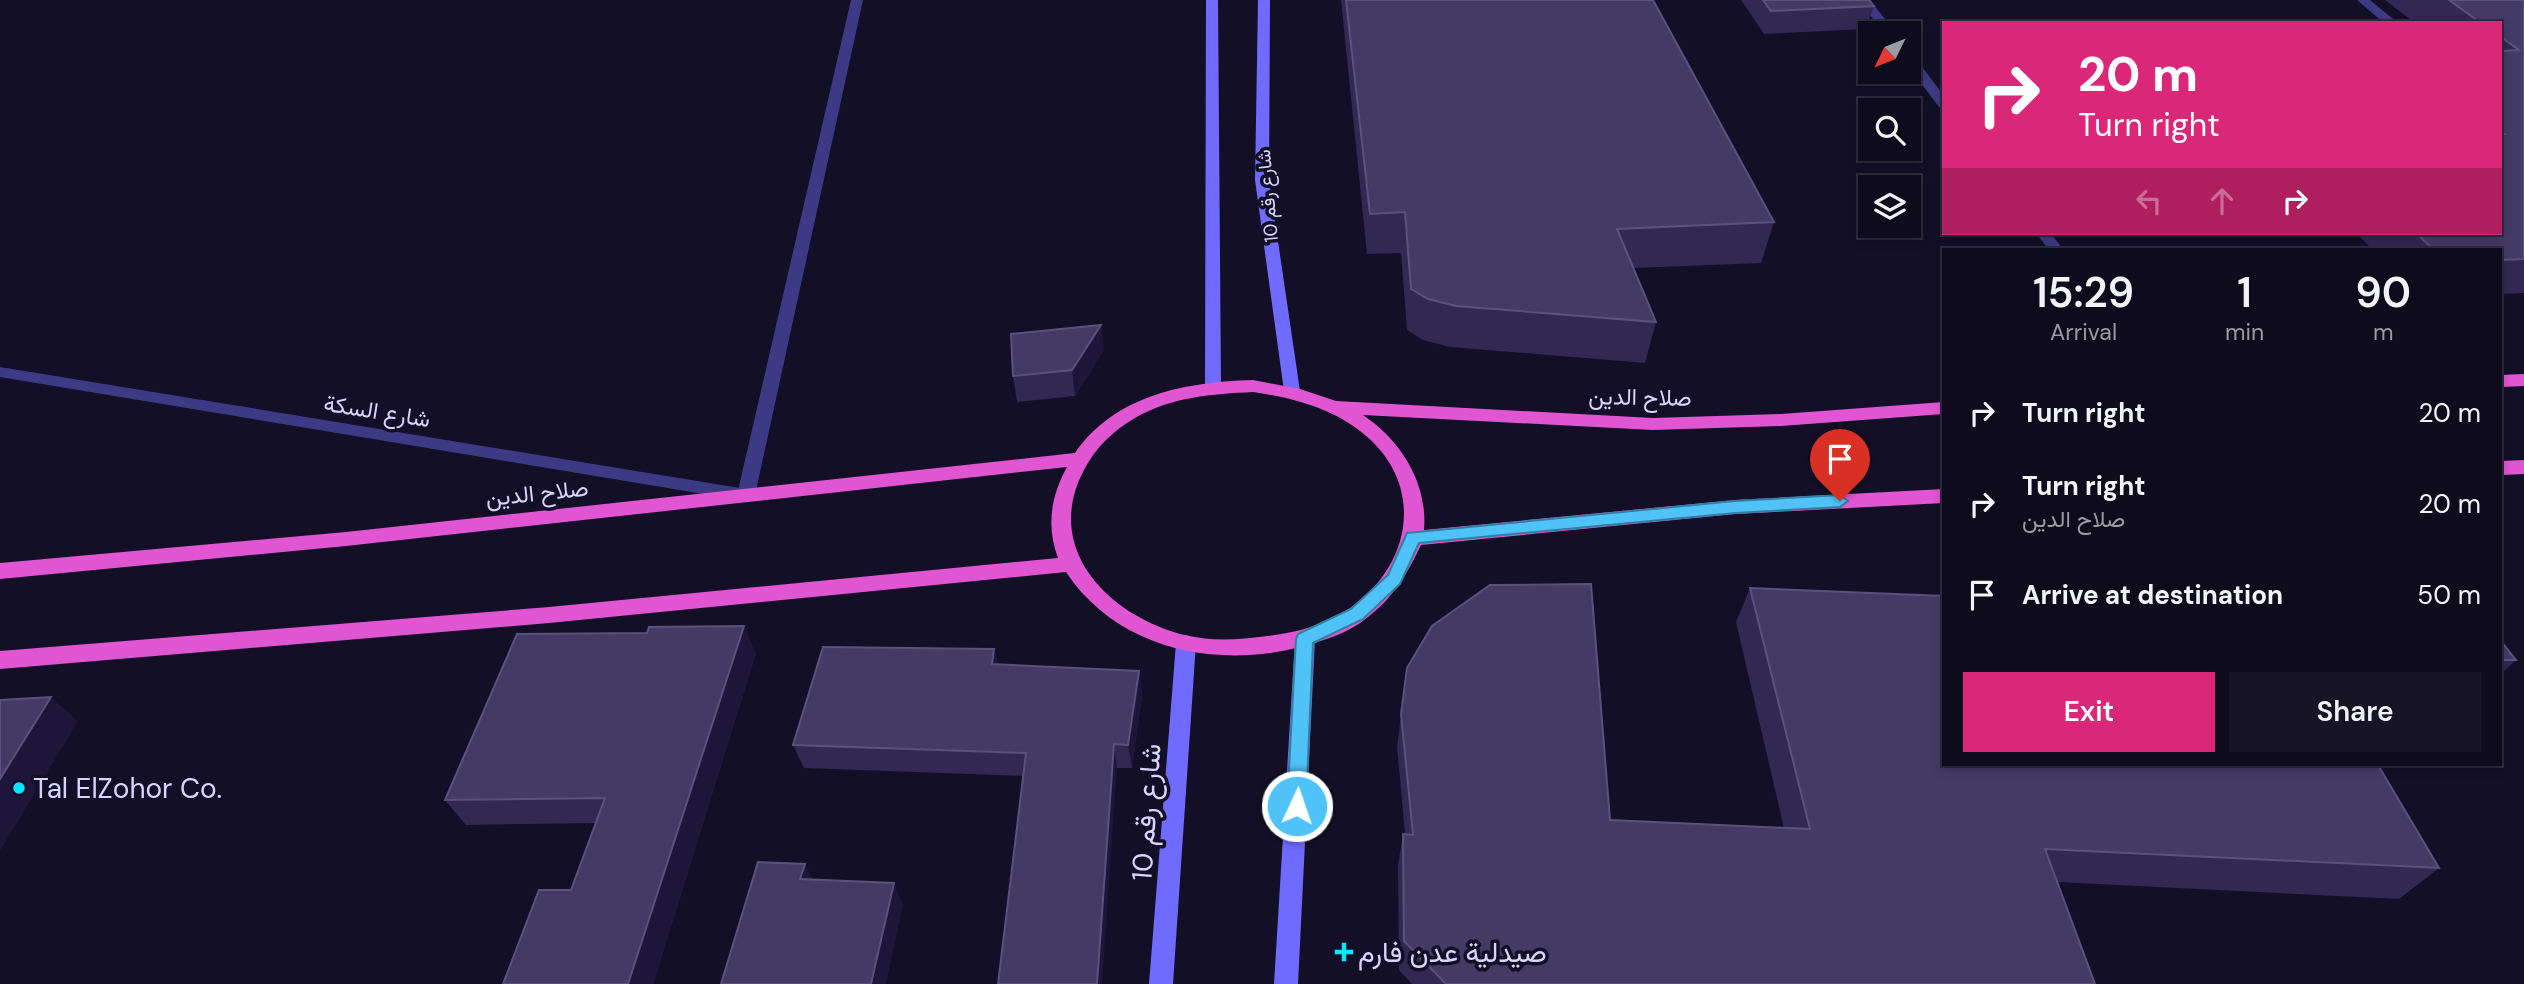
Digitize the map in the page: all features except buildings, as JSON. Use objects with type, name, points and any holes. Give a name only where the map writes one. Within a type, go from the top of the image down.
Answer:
[{"type":"highway","points":[[2502,381],[2524,380]]},
{"type":"highway","points":[[1253,386],[1292,391],[1334,406],[1371,429],[1398,460],[1413,495],[1413,538],[1394,579],[1357,614],[1305,639],[1246,648],[1186,643],[1128,622],[1087,587],[1063,545],[1062,501],[1079,459],[1112,424],[1159,399],[1213,387],[1253,386]]},
{"type":"highway","name":"صلاح الدين","points":[[1334,406],[1653,424],[1781,420],[1942,408]]},
{"type":"highway","name":"صلاح الدين","points":[[0,571],[359,538],[1079,459]]},
{"type":"highway","points":[[2502,468],[2524,467]]},
{"type":"highway","points":[[1413,538],[1735,507],[1942,496]]},
{"type":"highway","points":[[0,660],[549,615],[1073,564]]},
{"type":"main road","points":[[1212,0],[1213,387]]},
{"type":"main road","name":"شارع رقم 10","points":[[1264,0],[1262,180],[1292,391]]},
{"type":"main road","points":[[1286,984],[1305,639]]},
{"type":"main road","name":"شارع رقم 10","points":[[1161,984],[1186,643]]},
{"type":"street","points":[[746,495],[857,0]]},
{"type":"street","points":[[1864,0],[1881,21]]},
{"type":"street","points":[[2363,0],[2389,21]]},
{"type":"street","points":[[1922,75],[1942,101]]},
{"type":"street","name":"شارع السكة","points":[[0,372],[746,495]]},
{"type":"place","name":"Tal ElZohor Co.","points":[[19,788]]},
{"type":"place","name":"صيدلية عدن فارم","points":[[1344,952]]},
{"type":"route","points":[[1297,806],[1305,639],[1357,614],[1394,579],[1413,538],[1735,507],[1840,501]]}]
